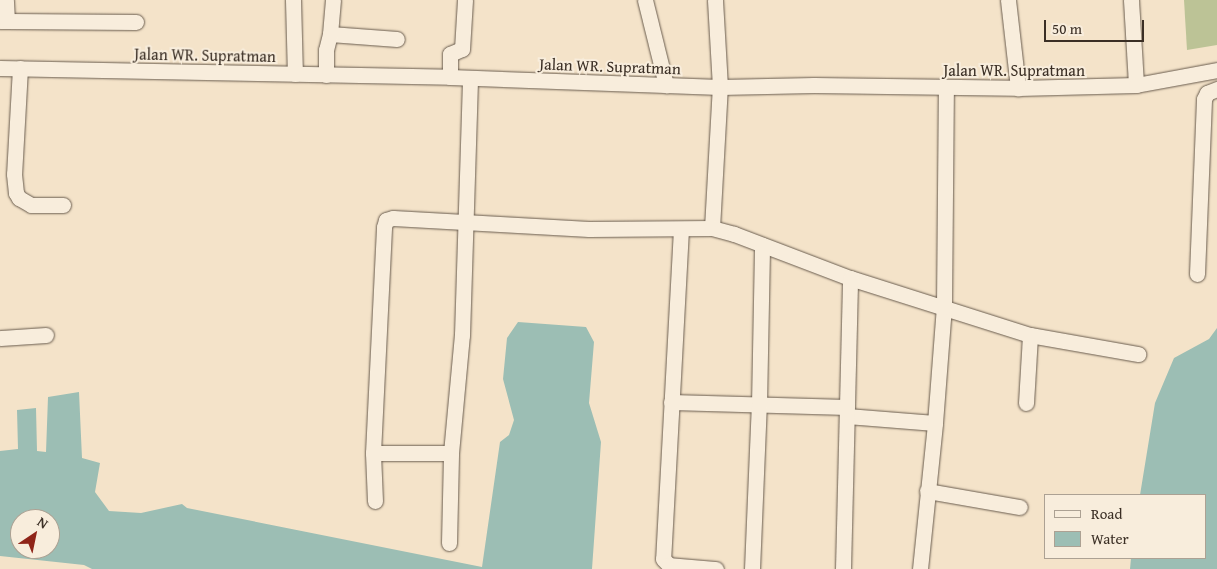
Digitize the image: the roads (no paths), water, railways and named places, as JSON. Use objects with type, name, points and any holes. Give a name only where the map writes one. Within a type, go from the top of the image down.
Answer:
[{"type":"street","points":[[6,0],[4,21],[136,22]]},
{"type":"street","points":[[293,0],[294,63]]},
{"type":"street","points":[[326,63],[333,0]]},
{"type":"street","points":[[450,65],[452,52],[462,49],[465,0]]},
{"type":"street","points":[[645,0],[666,85]]},
{"type":"street","points":[[712,228],[720,82],[716,52],[715,0]]},
{"type":"street","points":[[1008,0],[1018,88]]},
{"type":"street","points":[[1131,0],[1136,86]]},
{"type":"street","points":[[330,34],[397,39]]},
{"type":"street","name":"Jalan WR. Supratman","points":[[0,68],[294,63],[450,65],[470,79],[666,85],[720,82],[946,88],[1136,86],[1216,72]]},
{"type":"street","points":[[20,68],[14,174],[16,193],[22,201],[31,205],[63,205]]},
{"type":"street","points":[[449,543],[452,452],[462,335],[464,221],[470,79]]},
{"type":"street","points":[[924,568],[927,491],[935,423],[944,307],[946,88]]},
{"type":"street","points":[[1197,274],[1204,99],[1207,93],[1217,89]]},
{"type":"street","points":[[375,502],[373,454],[384,224],[388,219],[393,218],[589,229],[712,228],[850,278],[1030,335],[1138,354]]},
{"type":"street","points":[[681,229],[663,564],[716,569]]},
{"type":"street","points":[[752,569],[759,405],[762,245]]},
{"type":"street","points":[[843,569],[850,278]]},
{"type":"street","points":[[0,338],[46,335]]},
{"type":"street","points":[[1026,403],[1030,335]]},
{"type":"street","points":[[672,402],[847,411],[935,423]]},
{"type":"street","points":[[373,454],[452,452]]},
{"type":"street","points":[[927,491],[1020,507]]},
{"type":"water","points":[[518,322],[586,327],[594,342],[589,403],[601,442],[592,569],[92,569],[84,565],[28,559],[60,559],[60,509],[10,509],[10,557],[0,556],[0,451],[18,449],[17,410],[36,408],[37,451],[46,452],[48,397],[79,392],[82,458],[100,463],[95,492],[109,511],[141,513],[182,504],[187,508],[482,567],[500,442],[509,435],[514,420],[503,379],[507,338]]},
{"type":"water","points":[[1217,328],[1217,569],[1130,569],[1131,559],[1207,559],[1207,494],[1140,494],[1155,403],[1174,358],[1209,339]]}]
